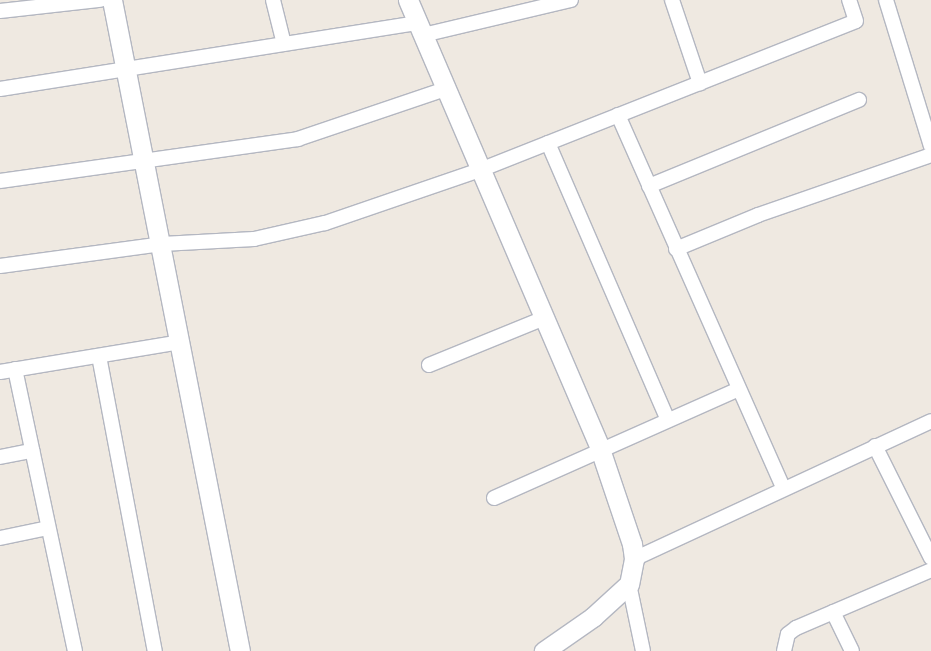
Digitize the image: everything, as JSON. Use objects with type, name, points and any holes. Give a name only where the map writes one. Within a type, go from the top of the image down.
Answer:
[{"type":"street","points":[[0,11],[100,0]]},
{"type":"street","points":[[112,0],[182,342],[240,651]]},
{"type":"street","points":[[273,0],[284,44]]},
{"type":"street","points":[[408,0],[600,449],[634,559],[629,584],[643,651]]},
{"type":"street","points":[[0,89],[284,44],[420,29],[571,0]]},
{"type":"street","points":[[672,0],[700,83]]},
{"type":"street","points":[[0,266],[162,244],[288,232],[480,170],[856,21],[849,0]]},
{"type":"street","points":[[886,0],[931,146]]},
{"type":"street","points":[[0,181],[146,163],[314,136],[446,89]]},
{"type":"street","points":[[649,186],[859,100]]},
{"type":"street","points":[[618,115],[782,488]]},
{"type":"street","points":[[548,143],[668,420]]},
{"type":"street","points":[[676,249],[758,215],[931,155]]},
{"type":"street","points":[[428,365],[544,318]]},
{"type":"street","points":[[0,372],[182,342]]},
{"type":"street","points":[[99,356],[155,651]]},
{"type":"street","points":[[15,369],[75,651]]},
{"type":"street","points":[[494,498],[600,449],[738,390]]},
{"type":"street","points":[[634,559],[782,488],[931,421]]},
{"type":"street","points":[[875,446],[931,558]]},
{"type":"street","points":[[0,457],[32,450]]},
{"type":"street","points":[[0,538],[48,528]]},
{"type":"street","points":[[784,651],[788,634],[833,612],[931,570]]},
{"type":"street","points":[[544,651],[593,617],[629,584]]},
{"type":"street","points":[[833,612],[852,651]]}]
